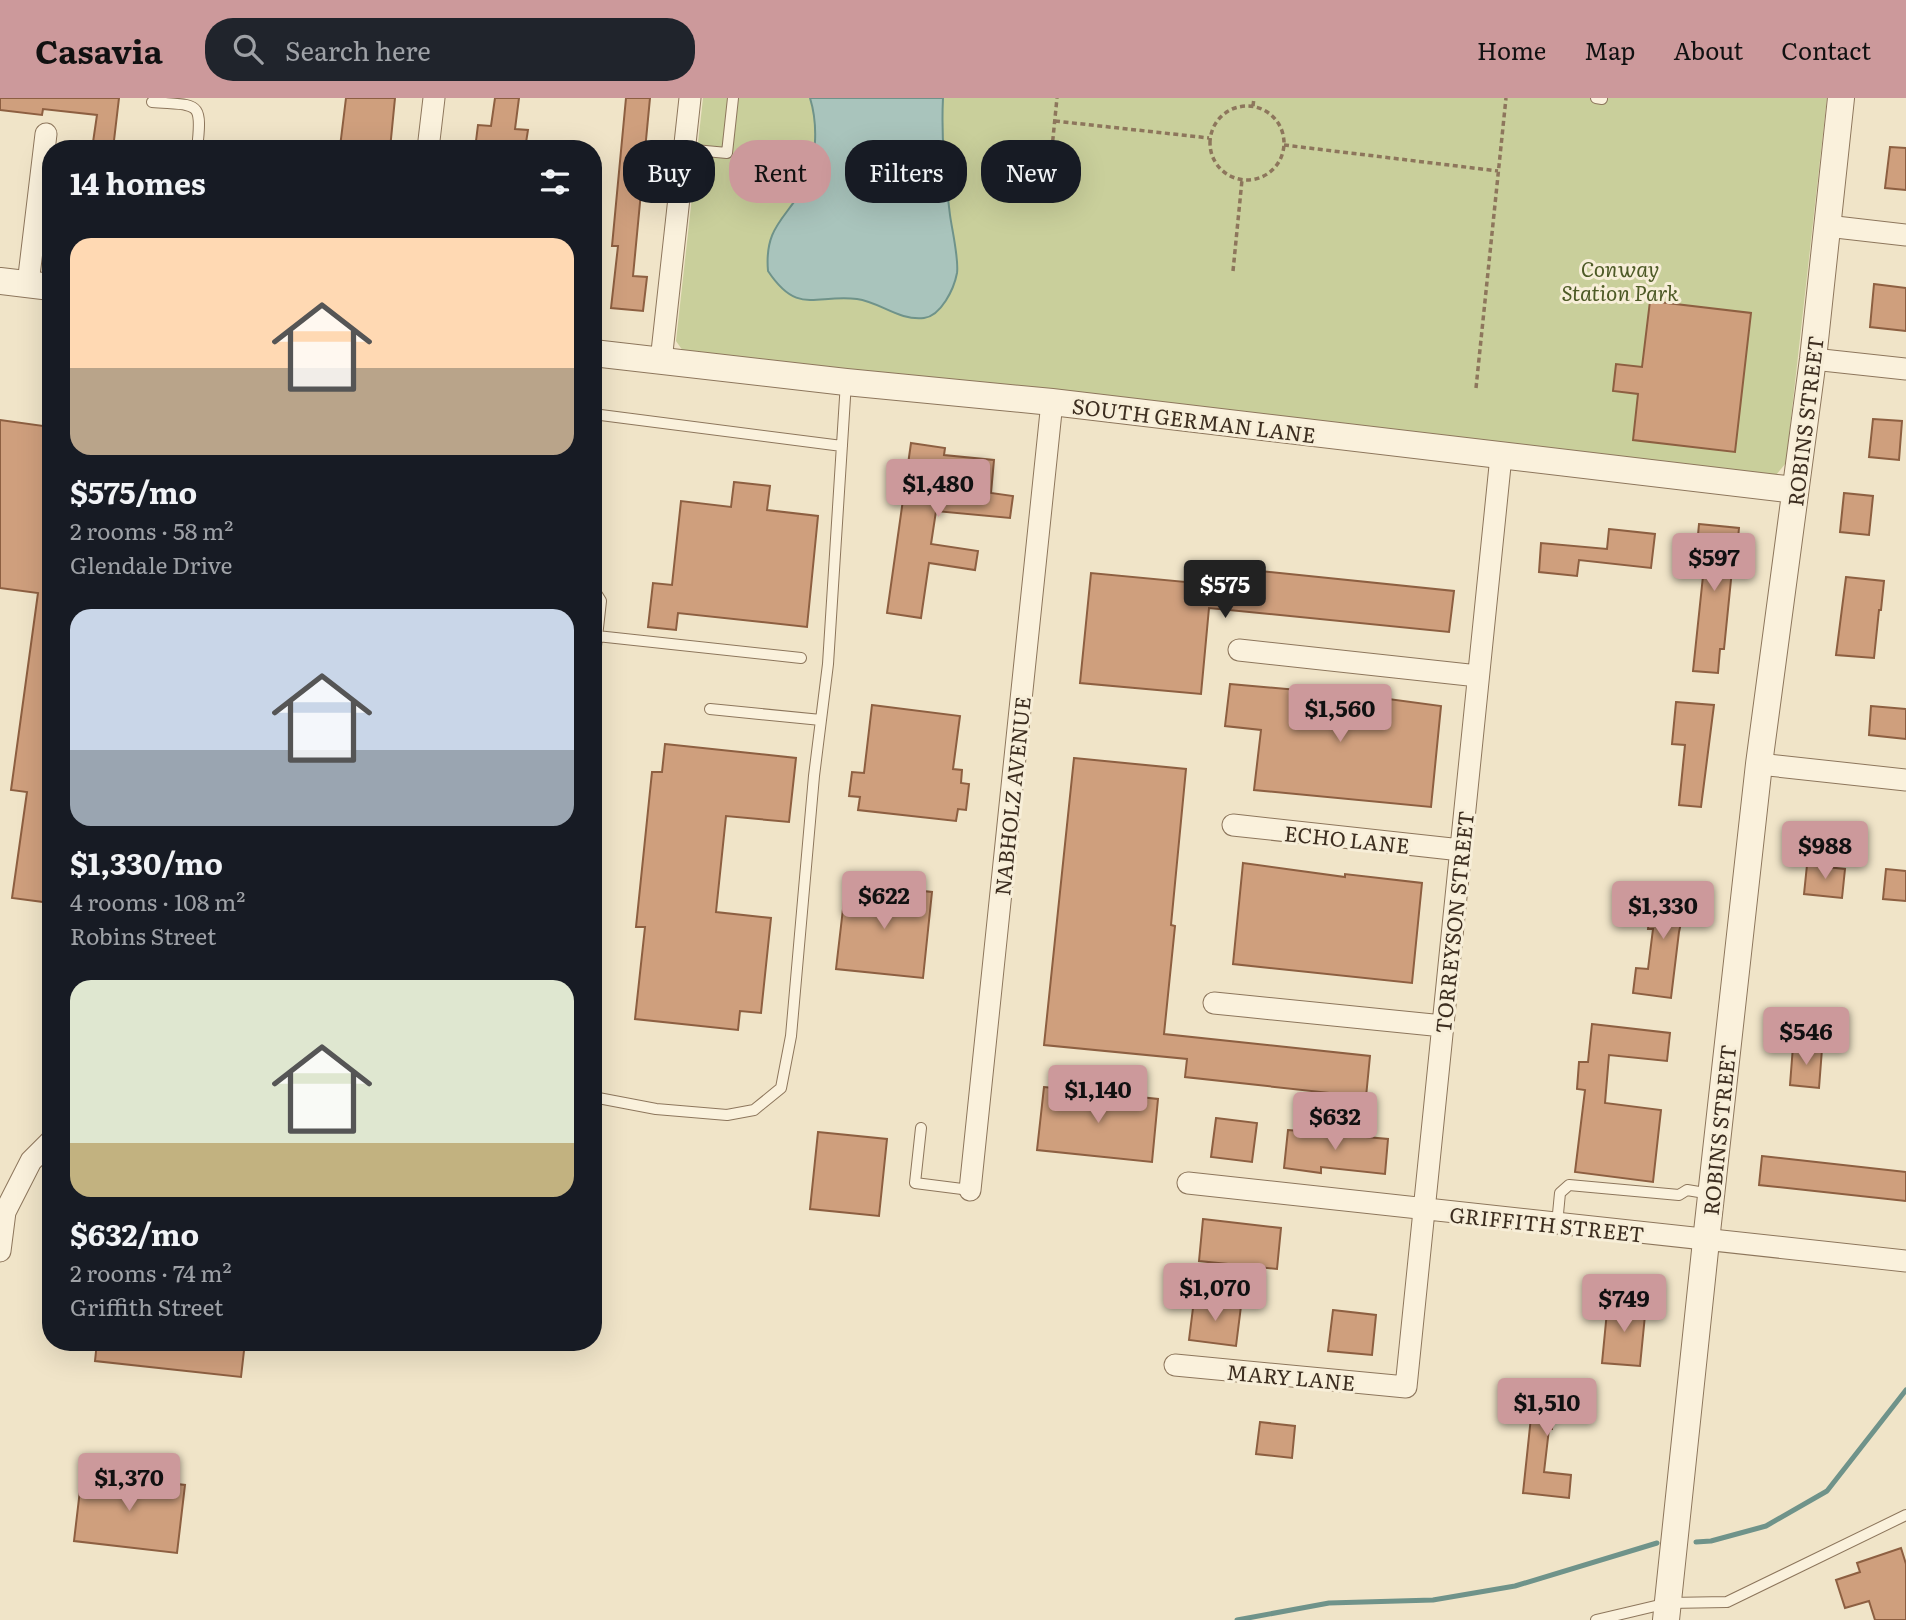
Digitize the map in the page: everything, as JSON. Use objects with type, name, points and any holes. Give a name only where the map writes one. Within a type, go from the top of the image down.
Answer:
[{"type":"street","points":[[429,140],[434,98]]},
{"type":"street","points":[[685,140],[690,98]]},
{"type":"street","name":"ROBINS STREET","points":[[1667,1611],[1759,764],[1813,359],[1841,98]]},
{"type":"street","points":[[46,134],[46,140]]},
{"type":"street","points":[[661,361],[678,203]]},
{"type":"street","points":[[0,281],[39,286],[42,221]]},
{"type":"street","points":[[1827,226],[1906,235]]},
{"type":"street","name":"SOUTH GERMAN LANE","points":[[602,354],[1052,402],[1795,490]]},
{"type":"street","points":[[1813,359],[1906,369]]},
{"type":"street","name":"NABHOLZ AVENUE","points":[[970,1190],[1052,402]]},
{"type":"street","name":"TORREYSON STREET","points":[[1406,1387],[1501,456]]},
{"type":"street","points":[[1239,650],[1478,676]]},
{"type":"street","points":[[1759,764],[1906,780]]},
{"type":"street","name":"ECHO LANE","points":[[1233,825],[1461,850]]},
{"type":"street","points":[[1214,1003],[1443,1026]]},
{"type":"street","points":[[0,1251],[5,1212],[31,1161],[42,1150]]},
{"type":"street","name":"GRIFFITH STREET","points":[[1188,1183],[1906,1261]]},
{"type":"street","name":"MARY LANE","points":[[1175,1365],[1406,1387]]},
{"type":"lane","points":[[715,152],[727,153],[733,98]]},
{"type":"lane","points":[[1596,98],[1602,99]]},
{"type":"lane","points":[[152,102],[188,105],[199,112],[201,118],[198,140]]},
{"type":"lane","points":[[602,1099],[656,1109],[727,1115],[754,1111],[781,1088],[791,1035],[828,664],[846,382]]},
{"type":"lane","points":[[602,415],[842,446]]},
{"type":"lane","points":[[602,637],[801,658]]},
{"type":"lane","points":[[710,709],[821,720]]},
{"type":"lane","points":[[921,1128],[915,1183],[970,1190]]},
{"type":"lane","points":[[1557,1224],[1560,1193],[1569,1185],[1679,1195],[1687,1190],[1711,1194]]},
{"type":"lane","points":[[1596,1620],[1727,1602],[1906,1514]]},
{"type":"path","points":[[1053,140],[1057,98]]},
{"type":"path","points":[[1253,106],[1254,98]]},
{"type":"path","points":[[1476,388],[1506,98]]},
{"type":"path","points":[[1237,106],[1253,106],[1272,115],[1279,124],[1284,145],[1280,160],[1273,170],[1263,177],[1242,180],[1228,176],[1218,168],[1212,157],[1210,139],[1216,120],[1225,112],[1237,106]]},
{"type":"path","points":[[1055,121],[1210,139]]},
{"type":"path","points":[[1284,145],[1499,171]]},
{"type":"path","points":[[1233,271],[1242,180]]},
{"type":"green space","name":"Conway Station Park","points":[[703,98],[1827,98],[1786,463],[1776,475],[683,351],[676,341],[691,203],[715,203],[715,140],[698,140]]},
{"type":"water","points":[[810,98],[943,98],[944,140],[845,140],[845,203],[949,203],[957,273],[950,294],[930,316],[906,317],[857,299],[798,298],[779,285],[768,271],[773,232],[793,203],[831,203],[831,140],[815,140]]},
{"type":"building","points":[[0,98],[119,98],[114,140],[93,140],[97,115],[43,109],[42,115],[0,110]]},
{"type":"building","points":[[346,98],[395,98],[391,140],[341,140]]},
{"type":"building","points":[[495,98],[519,98],[515,129],[528,130],[526,140],[476,140],[478,125],[491,126]]},
{"type":"building","points":[[626,98],[650,98],[646,140],[623,140],[623,203],[640,203],[633,276],[647,277],[643,311],[611,308],[618,246],[612,246]]},
{"type":"building","points":[[1890,147],[1906,148],[1906,190],[1885,188]]},
{"type":"building","points":[[1874,284],[1906,288],[1906,331],[1870,327]]},
{"type":"building","points":[[1650,301],[1751,313],[1735,452],[1633,440],[1638,394],[1613,391],[1616,364],[1642,367]]},
{"type":"building","points":[[1873,419],[1902,421],[1899,460],[1869,457]]},
{"type":"building","points":[[0,420],[42,426],[42,902],[12,898],[27,792],[11,790],[38,593],[0,588]]},
{"type":"building","points":[[911,443],[945,448],[944,455],[994,460],[991,493],[1013,496],[1010,518],[936,511],[931,544],[978,551],[975,570],[929,563],[921,618],[887,613]]},
{"type":"building","points":[[734,482],[770,486],[767,510],[818,516],[807,627],[678,613],[676,630],[648,627],[653,583],[672,585],[681,501],[731,507]]},
{"type":"building","points":[[1844,493],[1873,496],[1869,535],[1840,532]]},
{"type":"building","points":[[1699,524],[1739,528],[1724,649],[1720,649],[1718,673],[1693,671],[1705,557],[1696,556]]},
{"type":"building","points":[[1609,529],[1655,534],[1651,568],[1579,560],[1577,576],[1539,572],[1541,543],[1607,549]]},
{"type":"building","points":[[1240,569],[1454,591],[1449,632],[1209,608],[1201,694],[1080,683],[1091,573],[1238,587]]},
{"type":"building","points":[[1846,577],[1884,581],[1874,658],[1836,655]]},
{"type":"building","points":[[1230,684],[1366,696],[1441,706],[1431,807],[1254,790],[1261,730],[1225,726]]},
{"type":"building","points":[[1676,702],[1714,705],[1701,807],[1679,805],[1685,745],[1672,744]]},
{"type":"building","points":[[872,705],[960,716],[953,769],[962,770],[961,783],[969,784],[966,810],[958,809],[956,821],[858,810],[860,797],[849,796],[852,772],[864,773]]},
{"type":"building","points":[[1871,706],[1906,709],[1906,739],[1869,735]]},
{"type":"building","points":[[665,744],[796,758],[789,822],[726,816],[716,912],[771,918],[761,1013],[740,1011],[738,1030],[635,1019],[645,927],[636,927],[652,772],[662,772]]},
{"type":"building","points":[[1074,758],[1186,769],[1164,1034],[1370,1056],[1366,1097],[1185,1077],[1187,1059],[1044,1045]]},
{"type":"building","points":[[1243,863],[1345,877],[1345,874],[1422,883],[1412,983],[1233,964]]},
{"type":"building","points":[[1807,865],[1845,869],[1842,898],[1804,894]]},
{"type":"building","points":[[1886,869],[1906,871],[1906,901],[1883,899]]},
{"type":"building","points":[[846,883],[932,892],[923,978],[836,969]]},
{"type":"building","points":[[1653,883],[1685,887],[1684,897],[1688,897],[1685,924],[1681,923],[1679,932],[1671,998],[1633,993],[1636,968],[1648,969],[1653,929],[1648,929]]},
{"type":"building","points":[[1592,1024],[1670,1033],[1667,1061],[1609,1055],[1605,1103],[1661,1110],[1653,1182],[1575,1172],[1585,1090],[1577,1089],[1579,1062],[1588,1062]]},
{"type":"building","points":[[1793,1046],[1822,1049],[1819,1088],[1790,1085]]},
{"type":"building","points":[[1044,1087],[1158,1099],[1152,1162],[1037,1150]]},
{"type":"building","points":[[1216,1118],[1257,1123],[1252,1162],[1211,1157]]},
{"type":"building","points":[[1288,1130],[1388,1139],[1385,1174],[1321,1167],[1321,1173],[1284,1168]]},
{"type":"building","points":[[818,1132],[887,1139],[879,1216],[810,1209]]},
{"type":"building","points":[[1762,1156],[1906,1172],[1906,1201],[1759,1185]]},
{"type":"building","points":[[1203,1219],[1281,1228],[1277,1269],[1199,1261]]},
{"type":"building","points":[[1194,1300],[1241,1306],[1236,1346],[1189,1340]]},
{"type":"building","points":[[1608,1301],[1646,1305],[1640,1366],[1602,1363]]},
{"type":"building","points":[[1333,1310],[1376,1315],[1372,1355],[1328,1351]]},
{"type":"building","points":[[96,1351],[244,1351],[241,1377],[95,1361]]},
{"type":"building","points":[[1535,1379],[1583,1385],[1582,1402],[1555,1399],[1552,1429],[1549,1429],[1544,1472],[1571,1475],[1569,1498],[1523,1493]]},
{"type":"building","points":[[1260,1422],[1295,1426],[1292,1458],[1256,1454]]},
{"type":"building","points":[[82,1473],[185,1485],[177,1553],[74,1541]]},
{"type":"building","points":[[1901,1548],[1906,1564],[1906,1620],[1875,1620],[1869,1601],[1845,1608],[1836,1580],[1860,1572],[1857,1563]]},
{"type":"waterway","points":[[1696,1542],[1711,1541],[1766,1526],[1827,1491],[1906,1390]]},
{"type":"waterway","points":[[1237,1620],[1329,1603],[1433,1600],[1515,1586],[1657,1543]]}]
